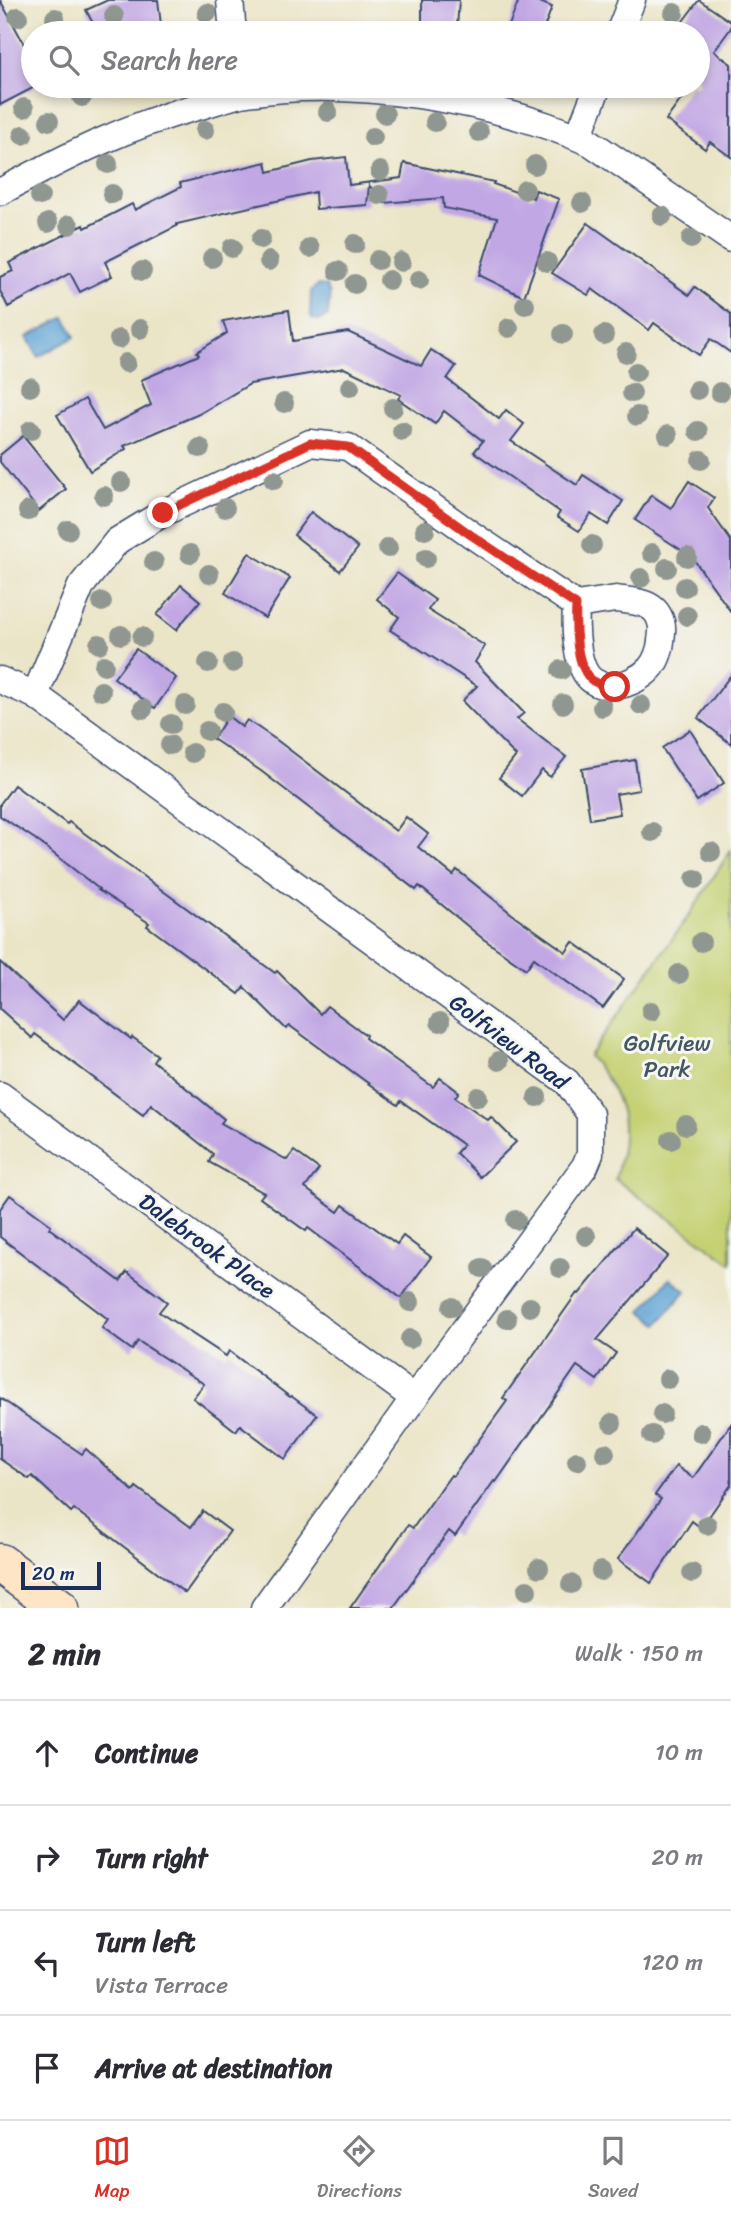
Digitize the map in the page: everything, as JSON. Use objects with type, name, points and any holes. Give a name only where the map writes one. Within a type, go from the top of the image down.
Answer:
[{"type":"main road","points":[[0,1563],[61,1608]]},
{"type":"street","points":[[230,0],[232,21]]},
{"type":"street","points":[[624,21],[632,0]]},
{"type":"street","points":[[0,192],[88,146],[216,98]]},
{"type":"street","points":[[438,98],[519,118],[579,137],[731,239]]},
{"type":"street","points":[[579,137],[594,98]]},
{"type":"street","points":[[35,695],[81,586],[117,541],[163,513],[310,443],[348,447],[471,535],[576,605]]},
{"type":"street","name":"Golfview Road","points":[[0,680],[35,695],[567,1082],[590,1114],[590,1154],[585,1166],[264,1608]]},
{"type":"street","name":"Dalebrook Place","points":[[0,1095],[414,1398]]},
{"type":"green space","name":"Golfview Park","points":[[731,850],[731,1263],[615,1179],[623,1144],[622,1113],[610,1085],[589,1056],[692,911]]},
{"type":"water","points":[[318,285],[326,286],[330,294],[328,316],[320,320],[313,319],[310,314],[311,291]]},
{"type":"water","points":[[65,317],[75,337],[38,357],[27,337]]},
{"type":"water","points":[[670,1278],[686,1291],[658,1324],[642,1311]]},
{"type":"building","points":[[0,0],[21,38],[21,94],[0,105]]},
{"type":"building","points":[[108,0],[158,0],[161,21],[92,21],[86,10]]},
{"type":"building","points":[[422,0],[459,0],[457,21],[422,21]]},
{"type":"building","points":[[519,0],[535,0],[552,7],[547,21],[511,21]]},
{"type":"building","points":[[699,0],[731,22],[731,28],[714,51],[731,64],[731,157],[710,142],[705,149],[666,120],[682,98],[710,98],[710,21],[683,21]]},
{"type":"building","points":[[346,157],[349,185],[401,178],[404,163],[494,182],[493,184],[533,198],[536,190],[559,199],[524,297],[479,275],[497,218],[444,208],[443,198],[383,203],[369,185],[367,205],[316,209],[315,192],[177,224],[105,262],[112,276],[80,292],[70,273],[8,307],[0,291],[0,277],[13,271],[9,263],[132,204],[135,210],[181,187],[180,183],[266,162],[268,172],[312,161]]},
{"type":"building","points":[[588,223],[689,295],[695,287],[731,314],[731,353],[711,339],[699,355],[654,323],[649,330],[592,289],[588,295],[552,273]]},
{"type":"building","points":[[289,310],[293,341],[348,332],[421,366],[431,350],[456,366],[447,379],[499,419],[506,410],[524,424],[511,441],[577,485],[583,475],[623,501],[608,525],[591,514],[579,531],[557,517],[560,512],[474,452],[483,441],[444,411],[435,424],[398,399],[401,395],[344,368],[250,384],[199,414],[124,446],[126,449],[90,471],[57,415],[85,399],[103,430],[151,405],[141,380],[199,355],[197,352],[227,333],[223,321]]},
{"type":"building","points":[[23,436],[66,489],[39,511],[0,462],[0,455]]},
{"type":"building","points":[[689,481],[714,498],[708,508],[731,541],[731,612],[692,557],[635,520],[651,495],[671,508]]},
{"type":"building","points":[[311,512],[358,548],[340,571],[294,535]]},
{"type":"building","points":[[249,553],[290,578],[265,618],[225,593]]},
{"type":"building","points":[[397,573],[435,600],[428,610],[485,646],[475,662],[524,713],[517,719],[566,757],[550,777],[542,770],[522,796],[499,778],[516,756],[462,701],[477,686],[390,630],[399,617],[377,599]]},
{"type":"building","points":[[181,585],[200,601],[176,630],[157,615]]},
{"type":"building","points":[[136,649],[176,678],[155,708],[114,678]]},
{"type":"building","points":[[731,675],[731,744],[698,718]]},
{"type":"building","points":[[228,716],[242,727],[247,720],[278,741],[396,831],[406,817],[428,834],[418,847],[453,875],[457,870],[566,952],[573,942],[624,979],[603,1008],[534,958],[526,969],[482,938],[419,886],[416,890],[261,771],[213,739]]},
{"type":"building","points":[[690,730],[724,783],[697,801],[662,748]]},
{"type":"building","points":[[635,760],[639,790],[616,794],[620,814],[590,819],[582,769]]},
{"type":"building","points":[[14,785],[67,824],[69,822],[275,973],[277,971],[320,1014],[327,1006],[366,1035],[365,1038],[433,1087],[440,1078],[459,1092],[455,1097],[488,1120],[491,1117],[516,1142],[480,1177],[456,1153],[463,1145],[401,1101],[398,1105],[290,1026],[286,1029],[244,987],[239,994],[147,926],[149,923],[98,890],[35,839],[0,816],[0,804]]},
{"type":"building","points":[[0,962],[63,1020],[79,1000],[157,1055],[153,1061],[224,1119],[221,1123],[287,1160],[294,1151],[319,1169],[305,1188],[338,1212],[343,1205],[397,1244],[403,1236],[431,1257],[401,1298],[308,1228],[306,1231],[260,1198],[264,1193],[209,1162],[213,1154],[151,1104],[143,1115],[35,1034],[32,1038],[0,1009]]},
{"type":"building","points":[[10,1195],[120,1281],[127,1272],[167,1302],[159,1312],[226,1356],[229,1351],[317,1415],[285,1459],[240,1425],[236,1431],[193,1398],[204,1384],[138,1341],[132,1350],[102,1328],[108,1319],[0,1237],[0,1209]]},
{"type":"building","points":[[634,1228],[668,1256],[597,1340],[616,1353],[597,1380],[577,1366],[455,1536],[449,1531],[393,1608],[350,1608],[408,1525],[413,1528],[451,1475],[453,1476],[507,1401],[503,1398],[577,1293],[579,1294]]},
{"type":"building","points":[[0,1398],[82,1454],[86,1449],[133,1491],[136,1487],[191,1527],[203,1511],[230,1531],[185,1593],[74,1509],[71,1512],[32,1476],[29,1479],[0,1459]]},
{"type":"building","points":[[731,1424],[731,1485],[701,1528],[692,1521],[651,1583],[618,1559],[661,1499],[655,1495],[676,1466],[693,1478]]},
{"type":"route","points":[[163,513],[310,443],[348,447],[471,535],[576,605],[575,628],[583,668],[594,682],[615,687]]}]
